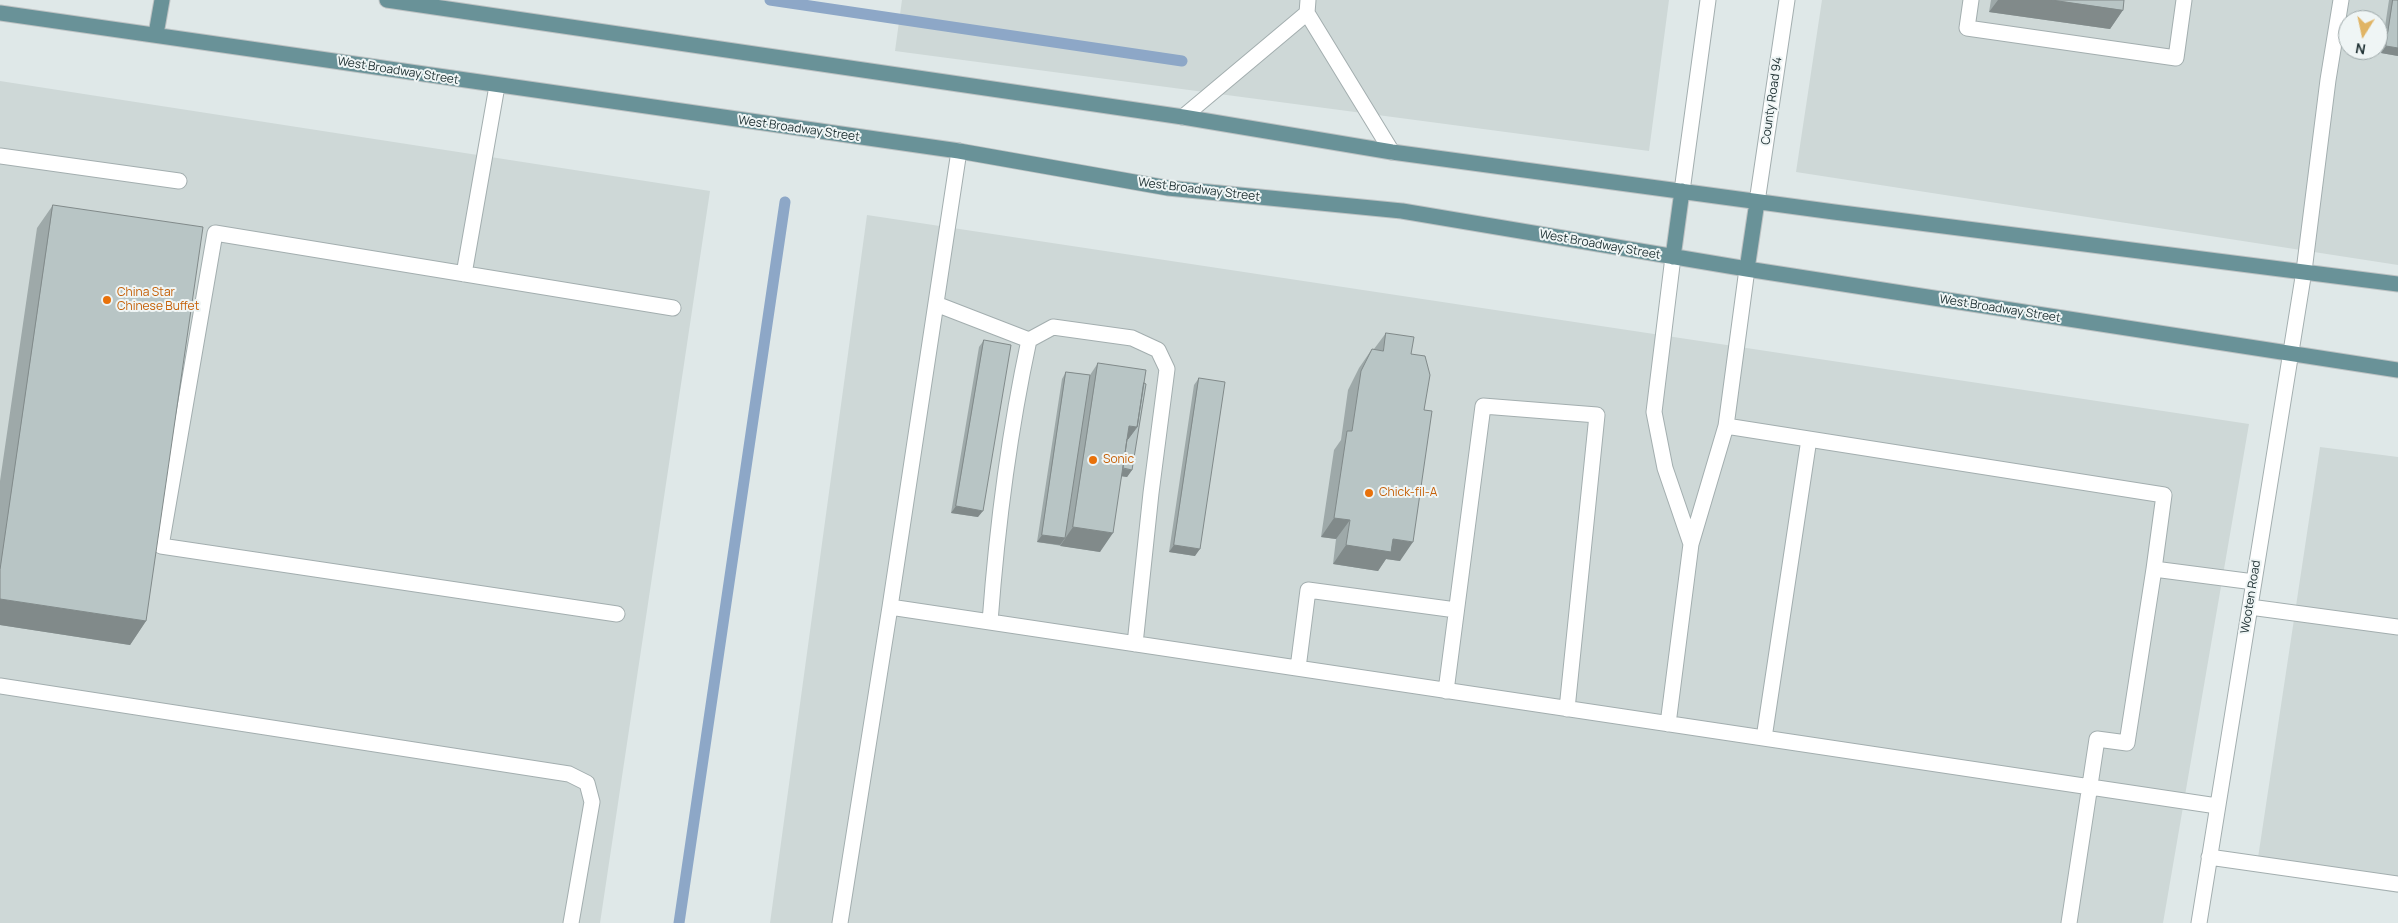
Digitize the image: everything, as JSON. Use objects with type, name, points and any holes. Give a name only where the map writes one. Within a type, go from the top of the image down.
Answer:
[{"type":"main road","points":[[156,34],[162,0]]},
{"type":"main road","points":[[387,0],[1183,117],[1392,152],[1757,202],[2398,284]]},
{"type":"main road","name":"West Broadway Street","points":[[0,13],[959,151],[1168,188],[1402,211],[1747,269],[2398,370]]},
{"type":"main road","points":[[1673,257],[1682,191]]},
{"type":"main road","points":[[1747,269],[1757,202]]},
{"type":"street","points":[[1682,191],[1708,0]]},
{"type":"street","name":"County Road 94","points":[[1757,202],[1787,0]]},
{"type":"street","points":[[1970,0],[1967,28],[2176,58],[2184,0]]},
{"type":"street","name":"Wooten Road","points":[[2199,923],[2304,271],[2328,80],[2341,0]]},
{"type":"street","points":[[1183,117],[1308,7],[1392,152]]},
{"type":"street","points":[[464,274],[497,86]]},
{"type":"street","points":[[840,923],[959,151]]},
{"type":"street","points":[[0,156],[179,181]]},
{"type":"street","points":[[617,614],[161,546],[214,233],[673,308]]},
{"type":"street","points":[[1673,257],[1654,412],[1665,468],[1691,544]]},
{"type":"street","points":[[1668,724],[1691,544],[1726,426],[1747,269]]},
{"type":"street","points":[[936,304],[1029,340],[1053,327],[1132,338],[1158,350],[1168,369],[1151,493],[1135,644]]},
{"type":"street","points":[[990,622],[996,537],[1018,394],[1029,340]]},
{"type":"street","points":[[1446,690],[1483,406],[1597,414],[1568,709]]},
{"type":"street","points":[[1726,426],[2164,494],[2127,743],[2097,739],[2070,923]]},
{"type":"street","points":[[1764,738],[1809,439]]},
{"type":"street","points":[[2154,569],[2254,582]]},
{"type":"street","points":[[1298,668],[1308,590],[1456,610]]},
{"type":"street","points":[[890,607],[2217,806]]},
{"type":"street","points":[[2250,607],[2398,627]]},
{"type":"street","points":[[0,686],[569,774],[587,782],[592,802],[571,923]]},
{"type":"street","points":[[2209,857],[2398,884]]},
{"type":"shaded area","points":[[902,0],[1669,0],[1649,151],[895,51]]},
{"type":"shaded area","points":[[1822,0],[2398,0],[2398,265],[1796,172]]},
{"type":"shaded area","points":[[0,81],[710,191],[600,923],[0,923]]},
{"type":"shaded area","points":[[867,215],[2249,424],[2163,923],[770,923]]},
{"type":"shaded area","points":[[2320,447],[2398,457],[2398,893],[2256,871]]},
{"type":"building","points":[[2052,0],[2124,0],[2123,10]]},
{"type":"building","points":[[2393,0],[2398,0],[2398,48],[2388,46]]},
{"type":"building","points":[[53,205],[203,227],[146,621],[0,599],[0,570]]},
{"type":"building","name":"Chick-fil-A","points":[[1386,333],[1414,337],[1411,354],[1425,356],[1430,375],[1424,410],[1432,411],[1413,542],[1393,539],[1391,552],[1346,545],[1350,520],[1334,518],[1347,431],[1352,431],[1361,371],[1372,349],[1383,351]]},
{"type":"building","points":[[984,340],[1011,345],[983,511],[956,506]]},
{"type":"building","name":"Sonic","points":[[1098,363],[1146,370],[1137,427],[1129,426],[1113,533],[1073,527]]},
{"type":"building","points":[[1066,372],[1090,375],[1065,538],[1042,535]]},
{"type":"building","points":[[1199,378],[1225,382],[1200,549],[1174,545]]},
{"type":"building","points":[[1144,383],[1146,384],[1132,470],[1123,468],[1127,439],[1137,427]]},
{"type":"waterway","points":[[770,0],[1182,61]]},
{"type":"waterway","points":[[679,923],[785,202]]},
{"type":"place","name":"China Star Chinese Buffet","points":[[107,300]]},
{"type":"place","name":"Sonic","points":[[1093,460]]},
{"type":"place","name":"Chick-fil-A","points":[[1369,493]]}]
